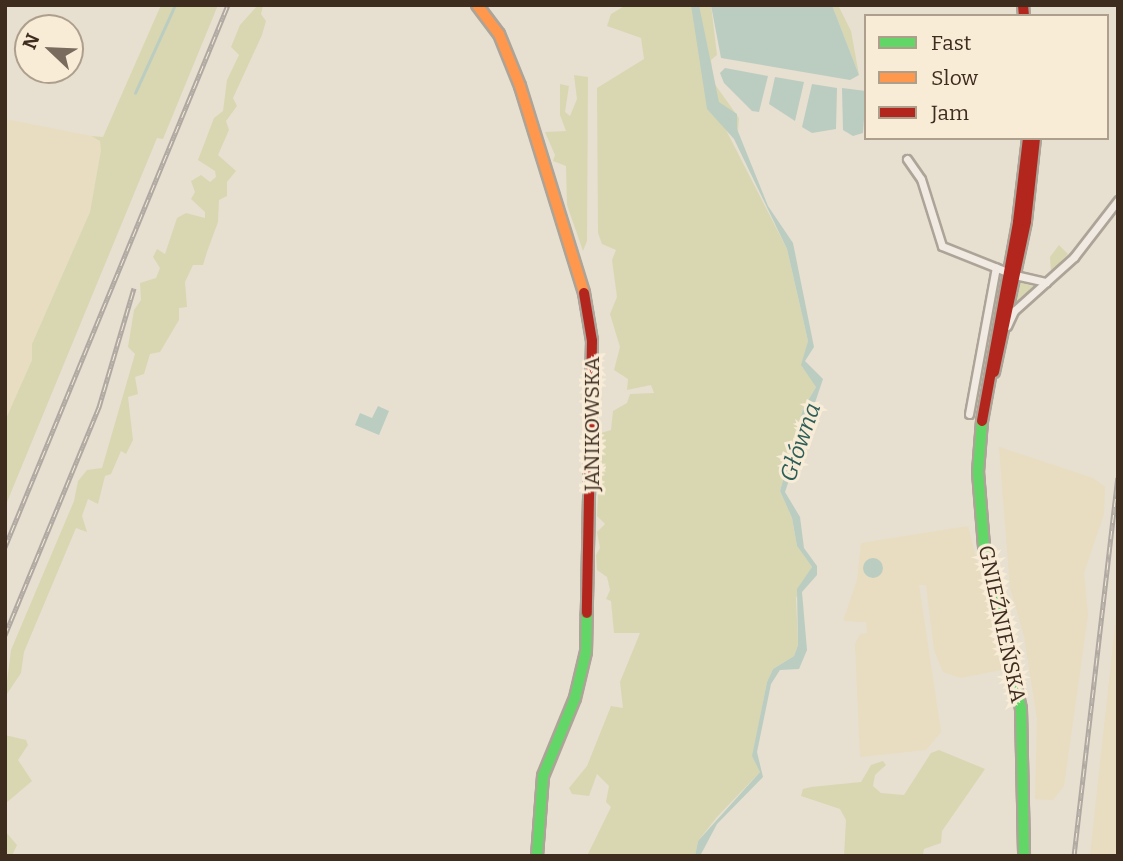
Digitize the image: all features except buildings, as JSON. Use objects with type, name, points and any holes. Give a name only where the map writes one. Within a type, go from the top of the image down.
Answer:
[{"type":"main road","name":"JANIKOWSKA","points":[[477,5],[499,34],[520,86],[577,269],[592,341],[586,652],[575,698],[542,776],[537,856]]},
{"type":"main road","name":"GNIEŹNIEŃSKA","points":[[980,445],[1002,340],[1028,140]]},
{"type":"main road","name":"GNIEŹNIEŃSKA","points":[[1024,856],[1019,691],[984,547],[980,445],[984,393],[1011,273],[1035,140]]},
{"type":"main road","name":"GNIEŹNIEŃSKA","points":[[1018,856],[1024,803]]},
{"type":"street","points":[[907,159],[921,179],[942,246],[1011,273],[1046,282]]},
{"type":"street","points":[[1002,340],[1014,311],[1074,257],[1118,200]]},
{"type":"street","points":[[969,414],[996,267]]},
{"type":"shaded area","points":[[161,5],[218,5],[163,139],[157,138],[5,507],[5,421],[32,360],[32,344],[90,212],[101,150],[100,141],[91,136],[103,137]]},
{"type":"shaded area","points":[[258,5],[263,6],[261,14],[266,21],[233,98],[237,106],[226,121],[229,130],[218,155],[236,171],[227,182],[227,196],[219,200],[218,222],[203,265],[193,265],[185,282],[187,307],[179,308],[179,320],[160,352],[150,354],[144,374],[135,377],[138,394],[128,397],[133,440],[126,454],[121,451],[111,474],[105,476],[98,504],[88,499],[82,516],[87,532],[76,528],[24,652],[21,673],[5,697],[11,650],[74,501],[78,481],[87,470],[102,468],[135,354],[128,347],[134,310],[141,300],[140,283],[156,278],[160,268],[153,257],[157,249],[165,254],[177,218],[186,213],[205,218],[205,212],[191,199],[195,192],[191,181],[201,175],[210,182],[216,177],[215,171],[198,160],[214,118],[223,111],[227,80],[239,55],[231,47],[240,25]]},
{"type":"shaded area","points":[[626,5],[711,5],[717,55],[711,60],[714,83],[739,118],[738,133],[725,128],[787,249],[808,341],[802,367],[814,377],[816,387],[803,409],[780,491],[792,518],[797,546],[812,567],[796,598],[798,645],[794,656],[773,669],[767,682],[754,749],[760,772],[698,841],[695,856],[587,856],[611,807],[606,802],[609,786],[597,774],[589,796],[572,794],[569,788],[587,766],[611,706],[623,708],[620,682],[640,633],[614,633],[611,601],[606,599],[610,590],[607,577],[597,570],[596,555],[600,548],[597,532],[605,524],[597,516],[601,433],[611,430],[613,411],[627,403],[630,394],[654,393],[651,385],[627,390],[628,379],[614,370],[620,347],[610,314],[617,297],[612,260],[616,250],[602,244],[598,233],[597,88],[644,59],[641,38],[607,26],[611,14]]},
{"type":"shaded area","points":[[832,5],[838,5],[851,31],[859,75]]},
{"type":"shaded area","points":[[574,75],[588,77],[587,241],[583,251],[567,205],[566,166],[553,161],[555,155],[545,132],[566,131],[560,115],[560,84],[569,86],[565,112],[570,116],[577,99]]},
{"type":"shaded area","points":[[5,119],[91,136],[100,141],[101,150],[90,212],[32,344],[32,360],[5,421]]},
{"type":"shaded area","points":[[1059,245],[1068,254],[1051,272],[1050,257]]},
{"type":"shaded area","points":[[1018,282],[1036,287],[1012,307]]},
{"type":"shaded area","points":[[999,447],[1093,478],[1105,487],[1104,514],[1084,573],[1088,615],[1064,786],[1053,800],[1035,799],[1037,719],[1024,636],[1010,588]]},
{"type":"shaded area","points":[[968,526],[1005,669],[961,678],[943,672],[934,650],[926,585],[919,585],[941,732],[926,750],[860,757],[855,644],[860,634],[867,633],[866,622],[843,621],[857,580],[861,543]]},
{"type":"shaded area","points":[[1118,598],[1118,856],[1090,856]]},
{"type":"shaded area","points":[[5,735],[26,740],[28,745],[18,760],[32,781],[5,804]]},
{"type":"shaded area","points":[[939,750],[985,769],[942,831],[941,843],[924,849],[923,855],[844,856],[846,820],[840,809],[801,796],[803,789],[811,787],[861,782],[871,765],[883,761],[886,765],[875,775],[873,786],[881,793],[904,795],[931,753]]},
{"type":"shaded area","points":[[5,831],[17,845],[12,856],[5,856]]},
{"type":"water","name":"Główna","points":[[691,5],[699,5],[719,102],[737,114],[737,129],[768,206],[793,243],[814,347],[805,361],[823,379],[785,492],[800,517],[804,548],[817,566],[817,575],[802,592],[807,650],[799,669],[780,670],[771,684],[757,752],[763,777],[717,824],[700,856],[695,856],[698,841],[760,772],[752,756],[767,682],[773,669],[794,656],[798,645],[797,589],[812,567],[797,546],[792,518],[780,491],[803,409],[816,387],[801,365],[808,341],[787,249],[734,139],[707,109]]},
{"type":"water","points":[[711,5],[832,5],[859,75],[850,80],[721,58]]},
{"type":"water","points":[[725,68],[768,76],[759,112],[752,111],[724,83],[720,73]]},
{"type":"water","points":[[775,77],[804,82],[795,121],[769,104]]},
{"type":"water","points":[[812,84],[837,88],[836,129],[812,133],[802,127]]},
{"type":"water","points":[[842,88],[864,91],[863,133],[853,136],[843,130]]},
{"type":"water","points":[[378,406],[389,411],[379,435],[355,425],[360,413],[372,418]]},
{"type":"water","points":[[873,558],[880,561],[883,568],[880,575],[873,578],[866,575],[863,568],[866,561]]},
{"type":"waterway","points":[[135,93],[175,5]]},
{"type":"railway","points":[[5,547],[228,5]]},
{"type":"railway","points":[[5,635],[99,407],[134,288]]},
{"type":"railway","points":[[1074,856],[1118,478]]},
{"type":"traffic: fast","points":[[982,421],[978,472],[984,547],[1021,709],[1024,856]]},
{"type":"traffic: fast","points":[[537,856],[543,776],[575,698],[586,652],[587,613]]},
{"type":"traffic: slow","points":[[477,5],[499,34],[520,86],[584,293]]},
{"type":"traffic: jam","points":[[1023,5],[1024,14]]},
{"type":"traffic: jam","points":[[982,421],[1018,222],[1028,140]]},
{"type":"traffic: jam","points":[[994,372],[1026,221],[1035,140]]},
{"type":"traffic: jam","points":[[584,293],[592,341],[587,613]]}]
